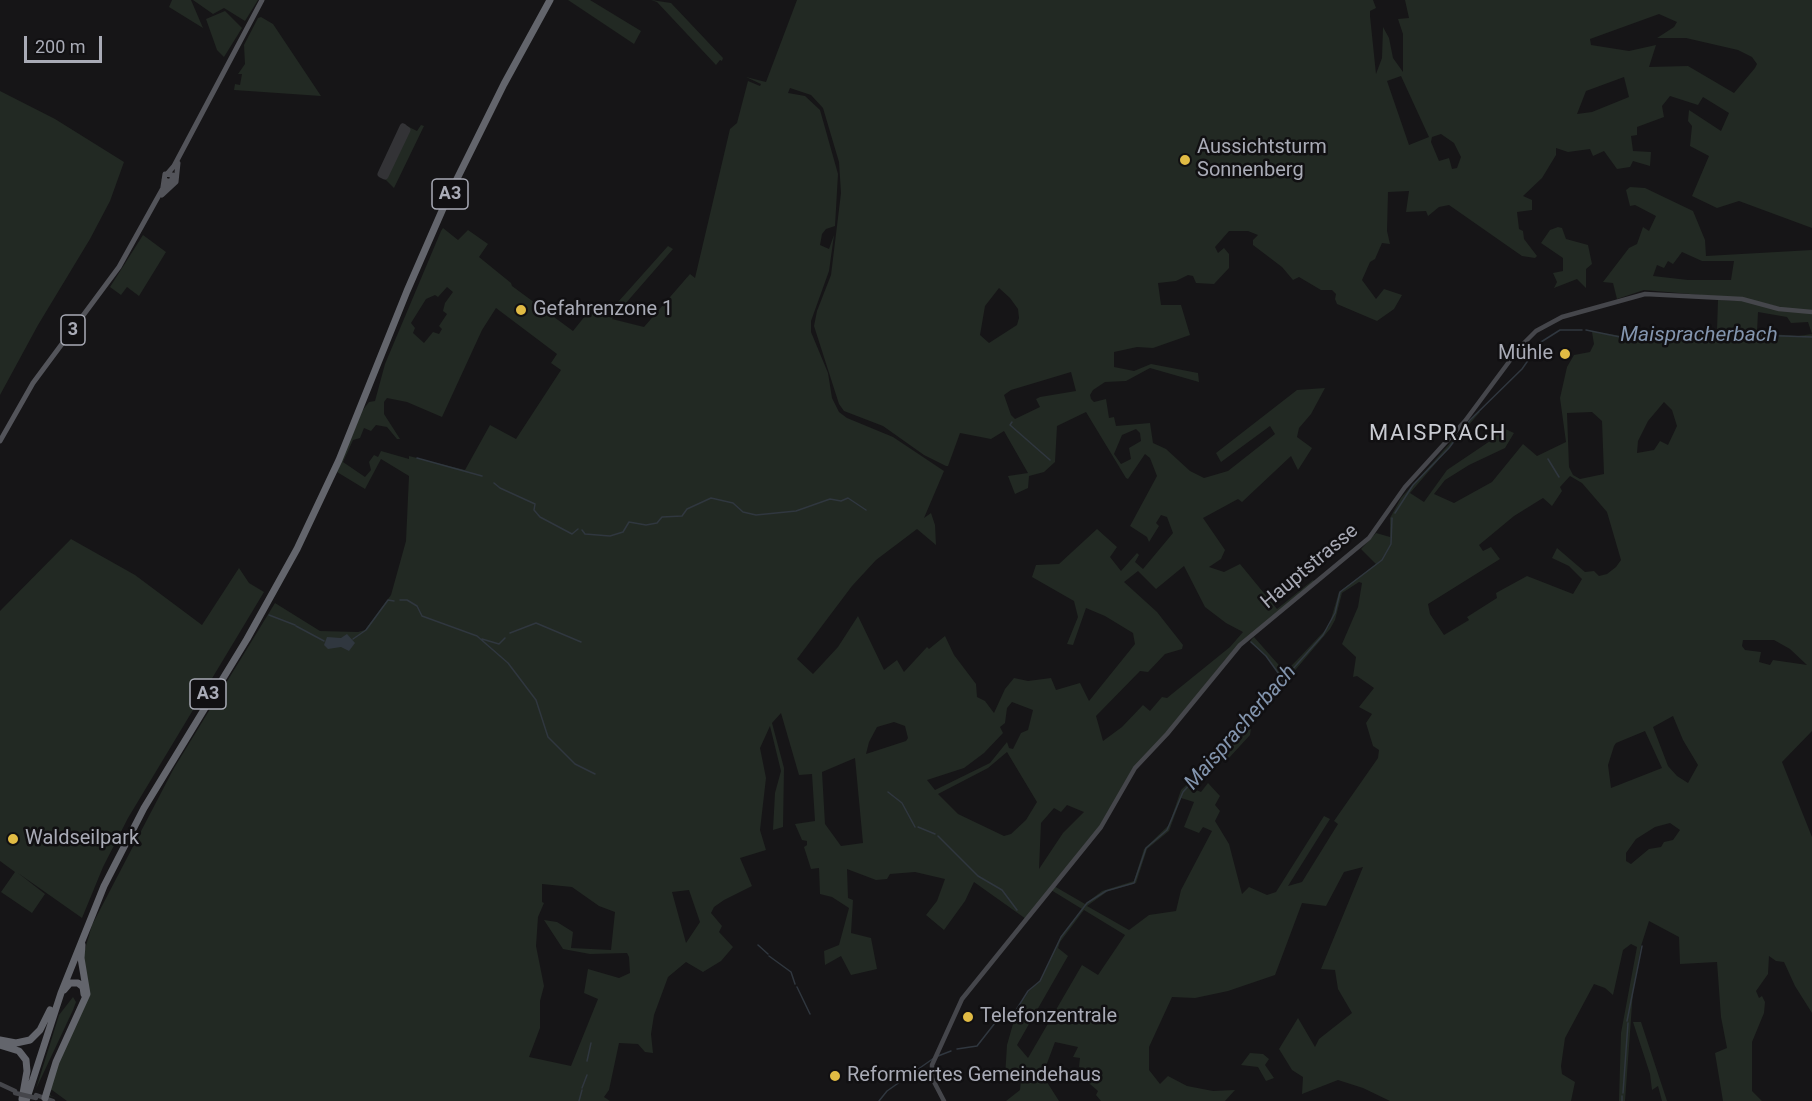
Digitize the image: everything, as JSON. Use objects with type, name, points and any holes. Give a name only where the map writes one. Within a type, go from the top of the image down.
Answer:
[{"type":"highway","name":"A3","points":[[51,1013],[113,867],[148,800],[282,578],[330,479],[440,204],[495,92],[545,0]]},
{"type":"highway","name":"A3","points":[[23,1100],[81,926],[110,863],[154,782],[277,577],[324,481],[448,197],[504,84],[550,0]]},
{"type":"highway","points":[[41,1098],[87,994],[81,954],[86,928]]},
{"type":"highway","points":[[0,1040],[25,1041],[37,1034],[70,983],[78,983],[83,987],[82,1001],[56,1054],[41,1098]]},
{"type":"highway","points":[[0,1045],[14,1048],[26,1060],[27,1071],[23,1100]]},
{"type":"main road","points":[[157,201],[176,182],[180,154],[262,0]]},
{"type":"main road","name":"3","points":[[0,441],[33,383],[119,267],[167,181],[173,179],[170,174],[180,154]]},
{"type":"main road","name":"Hauptstrasse","points":[[944,1100],[933,1078],[934,1058],[965,993],[1035,910],[1101,826],[1135,768],[1167,734],[1221,665],[1251,635],[1358,549],[1372,534],[1405,487],[1477,405],[1520,347],[1540,327],[1562,317],[1622,299],[1652,294],[1736,299],[1812,312]]},
{"type":"main road","points":[[2,1087],[53,1101]]},
{"type":"shaded area","points":[[172,0],[191,0],[203,28],[169,7]]},
{"type":"shaded area","points":[[193,0],[258,0],[245,21],[224,8],[213,14]]},
{"type":"shaded area","points":[[568,0],[590,0],[641,31],[634,44]]},
{"type":"shaded area","points":[[651,0],[671,3],[723,58],[722,61],[720,60],[716,65],[657,2]]},
{"type":"shaded area","points":[[797,0],[1373,0],[1376,8],[1370,11],[1370,16],[1376,74],[1382,58],[1383,27],[1389,38],[1393,58],[1403,72],[1403,34],[1398,19],[1409,18],[1405,0],[1812,0],[1812,228],[1739,201],[1717,208],[1692,196],[1709,156],[1690,146],[1692,126],[1688,121],[1689,110],[1721,131],[1729,113],[1703,97],[1698,105],[1670,96],[1662,106],[1664,117],[1637,127],[1637,135],[1631,136],[1633,151],[1651,152],[1650,166],[1633,161],[1630,167],[1617,169],[1604,151],[1593,156],[1590,149],[1568,152],[1556,148],[1556,155],[1542,178],[1523,196],[1532,200],[1532,210],[1517,212],[1519,229],[1523,231],[1524,239],[1537,256],[1535,258],[1522,256],[1449,205],[1439,207],[1428,216],[1426,211],[1406,212],[1409,191],[1388,192],[1387,231],[1390,244],[1382,243],[1362,280],[1376,299],[1384,289],[1402,295],[1394,309],[1377,321],[1337,304],[1336,294],[1332,290],[1321,290],[1299,277],[1293,280],[1282,267],[1253,245],[1253,240],[1258,235],[1248,231],[1229,231],[1215,247],[1218,253],[1224,248],[1229,254],[1229,268],[1214,284],[1196,283],[1193,276],[1188,275],[1176,281],[1158,283],[1161,305],[1181,305],[1190,335],[1153,348],[1137,347],[1114,352],[1114,367],[1134,371],[1151,364],[1198,373],[1199,382],[1150,368],[1126,381],[1105,382],[1093,390],[1090,395],[1091,399],[1094,402],[1106,399],[1109,418],[1114,417],[1116,426],[1150,423],[1153,443],[1166,449],[1190,471],[1204,478],[1228,471],[1275,434],[1270,426],[1221,462],[1216,453],[1297,390],[1325,388],[1311,414],[1299,428],[1297,437],[1312,448],[1298,470],[1291,456],[1242,502],[1238,499],[1203,518],[1225,550],[1221,559],[1209,567],[1224,572],[1240,564],[1277,609],[1313,580],[1315,582],[1240,643],[1224,661],[1175,723],[1141,760],[1101,825],[1054,886],[1085,904],[1102,891],[1134,881],[1144,849],[1169,825],[1181,790],[1201,771],[1212,753],[1231,738],[1281,678],[1268,658],[1250,642],[1252,639],[1254,637],[1285,672],[1299,658],[1329,626],[1339,592],[1376,564],[1361,549],[1376,533],[1390,537],[1390,518],[1401,498],[1478,412],[1480,412],[1410,493],[1424,502],[1447,470],[1493,439],[1503,428],[1514,433],[1505,448],[1469,465],[1445,480],[1434,494],[1454,503],[1492,482],[1523,444],[1537,456],[1566,442],[1560,398],[1567,367],[1574,355],[1590,352],[1594,344],[1592,332],[1586,330],[1627,337],[1669,333],[1670,330],[1717,330],[1718,300],[1744,301],[1812,313],[1812,334],[1812,731],[1782,762],[1812,837],[1812,1013],[1795,986],[1784,962],[1776,961],[1769,956],[1768,974],[1756,991],[1759,998],[1762,996],[1765,1002],[1764,1013],[1752,1042],[1752,1091],[1762,1101],[1723,1101],[1715,1053],[1727,1048],[1721,1017],[1717,962],[1680,964],[1679,937],[1649,921],[1641,946],[1633,991],[1625,1101],[1619,1101],[1621,1033],[1637,947],[1631,944],[1623,950],[1613,995],[1605,988],[1594,984],[1565,1038],[1561,1066],[1562,1074],[1575,1082],[1571,1101],[1390,1101],[1363,1088],[1338,1080],[1302,1094],[1303,1077],[1292,1070],[1279,1049],[1298,1018],[1315,1047],[1319,1039],[1352,1013],[1338,989],[1335,970],[1321,969],[1363,867],[1344,872],[1326,906],[1302,903],[1275,975],[1228,991],[1195,998],[1172,997],[1149,1047],[1149,1070],[1160,1084],[1168,1076],[1187,1086],[1213,1091],[1235,1090],[1225,1101],[1101,1101],[1096,1095],[1098,1091],[1083,1078],[1089,1071],[1079,1067],[1080,1058],[1073,1057],[1078,1047],[1055,1042],[1046,1066],[1045,1079],[1059,1101],[1006,1101],[1020,1090],[1021,1080],[1015,1072],[1005,1077],[1007,1045],[1013,1024],[1006,1019],[991,1026],[1015,1013],[1029,991],[1040,981],[1061,936],[1082,909],[1051,890],[1026,919],[974,882],[965,901],[944,930],[926,915],[937,901],[945,879],[915,872],[890,874],[887,879],[876,880],[847,869],[848,898],[853,900],[851,933],[871,938],[877,969],[851,975],[841,956],[825,965],[824,951],[839,945],[849,908],[832,897],[820,894],[819,868],[811,869],[804,847],[807,841],[802,840],[795,824],[815,821],[812,774],[799,775],[781,713],[772,723],[784,768],[783,827],[773,830],[775,793],[781,771],[770,726],[760,748],[766,778],[760,830],[766,850],[740,858],[752,886],[724,900],[714,907],[711,913],[722,926],[719,932],[733,947],[721,961],[703,972],[686,962],[668,977],[654,1015],[651,1034],[653,1053],[645,1052],[638,1044],[619,1043],[609,1090],[604,1097],[610,1101],[67,1101],[52,1090],[49,1092],[51,1096],[58,1098],[49,1096],[48,1094],[54,1070],[89,990],[83,956],[92,925],[174,768],[275,603],[320,631],[358,632],[365,630],[391,595],[406,541],[409,476],[381,459],[365,489],[337,472],[362,411],[369,402],[375,401],[385,364],[443,228],[458,240],[468,230],[488,244],[479,257],[512,286],[573,331],[593,306],[605,313],[610,311],[668,246],[673,249],[612,319],[644,327],[690,274],[695,278],[730,129],[737,123],[748,81],[760,86],[761,84],[746,77],[766,82]],"holes":[[[1659,14],[1677,22],[1674,27],[1657,38],[1686,38],[1738,50],[1752,57],[1757,64],[1734,93],[1688,66],[1649,67],[1656,45],[1629,51],[1591,45],[1590,39]],[[1401,76],[1429,137],[1409,145],[1387,81]],[[1624,77],[1629,97],[1592,112],[1577,114],[1586,91]],[[790,88],[811,95],[823,108],[839,162],[841,193],[831,275],[817,311],[814,326],[839,404],[844,411],[883,426],[924,455],[946,466],[948,466],[960,433],[991,439],[1004,431],[1028,473],[1008,476],[1015,494],[1028,488],[1029,476],[1044,472],[1055,462],[1057,426],[1086,412],[1126,478],[1128,479],[1145,454],[1150,458],[1157,476],[1130,526],[1147,537],[1149,542],[1159,526],[1156,523],[1161,515],[1167,517],[1173,533],[1143,569],[1135,562],[1139,555],[1137,553],[1121,571],[1110,557],[1117,547],[1097,529],[1059,564],[1036,565],[1032,577],[1074,601],[1078,617],[1067,644],[1073,645],[1086,608],[1105,616],[1133,633],[1135,644],[1089,701],[1080,683],[1056,690],[1051,678],[1028,681],[1014,678],[1005,689],[994,713],[985,701],[977,697],[976,684],[954,655],[945,636],[929,649],[927,647],[904,672],[897,660],[884,670],[858,616],[838,647],[813,674],[797,659],[852,586],[876,560],[917,529],[936,545],[935,525],[931,513],[924,518],[944,471],[893,437],[847,418],[839,412],[832,398],[828,373],[811,332],[811,321],[829,271],[834,235],[829,249],[820,245],[822,234],[826,229],[835,226],[838,174],[820,110],[805,96],[788,93]],[[1441,134],[1454,143],[1461,157],[1457,168],[1452,169],[1449,158],[1439,161],[1431,142],[1432,137]],[[447,287],[453,292],[445,303],[443,311],[447,314],[439,326],[442,329],[439,334],[433,332],[424,343],[413,333],[415,328],[411,323],[426,299],[435,295],[438,297]],[[999,288],[1018,309],[1017,325],[989,343],[980,335],[985,306]],[[496,308],[557,354],[551,363],[561,370],[516,439],[490,425],[465,470],[381,451],[378,457],[374,455],[369,462],[371,470],[365,477],[343,462],[353,440],[360,438],[364,428],[371,431],[376,425],[387,427],[397,439],[400,439],[384,414],[384,402],[387,398],[407,402],[442,417],[482,330]],[[1758,312],[1787,317],[1791,323],[1808,322],[1812,334],[1798,336],[1757,333]],[[1071,372],[1076,391],[1040,397],[1036,399],[1040,407],[1015,419],[1011,415],[1004,395],[1011,390]],[[1664,402],[1672,410],[1677,426],[1668,445],[1660,441],[1654,450],[1637,453],[1638,441],[1648,421]],[[1592,412],[1602,421],[1604,474],[1580,479],[1573,475],[1569,467],[1567,413]],[[1136,429],[1140,433],[1141,441],[1129,448],[1131,459],[1121,464],[1114,454],[1122,435]],[[1570,476],[1582,483],[1607,512],[1621,560],[1616,567],[1607,574],[1599,576],[1594,571],[1585,572],[1557,548],[1552,558],[1569,566],[1582,579],[1573,594],[1527,576],[1496,593],[1497,598],[1467,617],[1469,620],[1444,635],[1430,614],[1428,604],[1500,559],[1491,547],[1483,551],[1479,545],[1514,516],[1543,498],[1552,506],[1562,491],[1560,487]],[[1184,566],[1205,607],[1226,623],[1243,632],[1230,647],[1167,698],[1162,697],[1150,711],[1143,705],[1122,727],[1103,741],[1096,716],[1140,671],[1148,672],[1165,654],[1182,649],[1183,645],[1157,612],[1124,582],[1138,571],[1156,589]],[[1359,582],[1362,583],[1358,607],[1342,644],[1356,657],[1353,677],[1357,676],[1374,688],[1359,707],[1372,714],[1366,723],[1373,746],[1379,750],[1378,758],[1334,821],[1338,824],[1302,882],[1288,886],[1330,819],[1324,816],[1276,892],[1267,895],[1249,887],[1242,894],[1229,844],[1215,821],[1220,811],[1215,805],[1220,796],[1208,783],[1201,792],[1196,790],[1222,755],[1228,759],[1250,735],[1252,721],[1330,629],[1335,620],[1342,593]],[[1743,640],[1774,640],[1790,649],[1807,665],[1773,660],[1770,665],[1759,662],[1761,652],[1745,650],[1742,646]],[[1012,702],[1033,710],[1028,730],[1021,733],[1013,749],[1009,748],[1007,742],[990,763],[935,790],[927,780],[964,768],[984,753],[1003,733],[1000,727],[1005,723],[1007,708]],[[1673,716],[1683,740],[1698,765],[1688,783],[1668,766],[1653,727]],[[894,722],[905,726],[908,738],[906,741],[866,754],[877,727]],[[1645,731],[1662,768],[1611,788],[1608,765],[1614,746],[1616,743]],[[1007,752],[1037,802],[1026,820],[1011,834],[1004,836],[958,814],[938,794],[988,768]],[[855,758],[863,843],[841,846],[825,824],[822,772]],[[1181,798],[1194,802],[1184,827],[1199,833],[1203,827],[1212,831],[1181,890],[1176,911],[1149,915],[1129,930],[1087,906],[1108,891],[1136,883],[1147,849],[1169,831]],[[1067,805],[1084,812],[1063,833],[1039,869],[1041,823],[1054,808],[1061,812]],[[1670,823],[1680,830],[1673,840],[1664,842],[1661,847],[1649,849],[1631,864],[1626,861],[1626,853],[1636,839],[1655,827]],[[542,884],[572,887],[599,906],[615,912],[611,950],[571,948],[573,932],[557,922],[544,920],[563,949],[590,954],[627,953],[629,957],[630,973],[619,978],[588,969],[584,993],[598,999],[571,1066],[529,1057],[540,1028],[540,1001],[544,986],[536,946],[538,917],[544,903],[542,902]],[[689,890],[700,922],[686,943],[672,892]],[[1084,910],[1125,935],[1098,975],[1082,965],[1028,1058],[1017,1045],[1068,956],[1058,948],[1060,942]]]},
{"type":"shaded area","points":[[225,11],[242,28],[224,57],[217,50],[206,19]]},
{"type":"shaded area","points":[[261,17],[273,24],[321,96],[234,90],[235,84],[240,85],[242,74],[238,74],[245,64],[244,45],[258,18]]},
{"type":"shaded area","points":[[0,91],[55,119],[124,162],[110,201],[90,239],[38,325],[0,395]]},
{"type":"shaded area","points":[[403,124],[417,131],[421,125],[424,126],[394,188],[380,174]]},
{"type":"shaded area","points":[[1630,187],[1645,188],[1693,211],[1705,240],[1706,256],[1812,250],[1812,311],[1783,308],[1747,299],[1644,290],[1617,299],[1613,283],[1603,282],[1629,248],[1637,244],[1643,227],[1649,231],[1656,216],[1635,205],[1630,206],[1626,190]],"holes":[[[1682,252],[1702,261],[1734,261],[1731,280],[1688,280],[1653,276],[1657,265],[1664,268],[1668,261],[1673,264]]]},
{"type":"shaded area","points":[[1562,228],[1566,239],[1588,245],[1592,264],[1586,269],[1586,288],[1577,279],[1554,288],[1557,282],[1553,273],[1563,271],[1563,258],[1541,243],[1550,230]]},
{"type":"shaded area","points":[[143,235],[166,252],[139,296],[127,287],[121,295],[110,287]]},
{"type":"shaded area","points":[[71,539],[135,575],[202,625],[239,568],[249,583],[264,592],[128,818],[103,867],[82,918],[18,873],[45,894],[32,913],[1,892],[15,872],[0,861],[0,611]]},
{"type":"shaded area","points":[[347,634],[355,643],[349,651],[341,647],[328,649],[324,645],[327,637],[341,638]]},
{"type":"shaded area","points":[[73,997],[76,1002],[73,1010],[36,1089],[59,1015]]},
{"type":"shaded area","points":[[1633,1022],[1641,1022],[1667,1101],[1662,1101],[1658,1086],[1652,1090],[1650,1074]]},
{"type":"shaded area","points":[[1250,1053],[1263,1054],[1269,1059],[1265,1065],[1274,1078],[1266,1081],[1258,1067],[1241,1065]]},
{"type":"waterway","name":"Maispracherbach","points":[[1395,513],[1413,485],[1449,448],[1470,420],[1522,369],[1541,342],[1560,330],[1582,330]]},
{"type":"waterway","name":"Maispracherbach","points":[[1586,330],[1625,338],[1696,333],[1812,337]]},
{"type":"waterway","points":[[1012,422],[1010,425],[1050,460]]},
{"type":"waterway","points":[[417,458],[482,476]]},
{"type":"waterway","points":[[1548,459],[1559,477]]},
{"type":"waterway","points":[[494,483],[535,504],[534,510],[540,517],[572,534],[578,529]]},
{"type":"waterway","points":[[582,530],[585,534],[610,536],[623,532],[629,522],[646,525],[657,523],[662,517],[682,516],[687,509],[711,498],[733,503],[743,512],[756,515],[796,511],[830,499],[841,501],[848,498],[866,510]]},
{"type":"waterway","name":"Maispracherbach","points":[[957,1049],[977,1046],[995,1023],[1013,1015],[1028,991],[1040,981],[1061,937],[1087,903],[1106,891],[1134,883],[1146,848],[1167,830],[1183,792],[1323,635],[1335,613],[1340,592],[1382,560],[1391,544],[1392,518]]},
{"type":"waterway","points":[[353,639],[366,630],[388,600],[394,601]]},
{"type":"waterway","points":[[400,600],[407,600],[417,606],[422,616],[477,636],[508,663],[536,700],[548,737],[575,764],[595,774]]},
{"type":"waterway","points":[[269,615],[295,625]]},
{"type":"waterway","points":[[510,633],[536,623],[581,642]]},
{"type":"waterway","points":[[296,626],[324,641]]},
{"type":"waterway","points":[[482,639],[499,644],[505,638]]},
{"type":"waterway","points":[[1251,642],[1266,656],[1281,677]]},
{"type":"waterway","points":[[888,792],[902,803],[915,827]]},
{"type":"waterway","points":[[918,827],[935,834]]},
{"type":"waterway","points":[[938,836],[978,876],[1002,890],[1017,910]]},
{"type":"waterway","points":[[758,945],[768,954]]},
{"type":"waterway","points":[[1627,1021],[1642,946]]},
{"type":"waterway","points":[[769,956],[791,972],[795,984]]},
{"type":"waterway","points":[[797,987],[810,1014]]},
{"type":"waterway","points":[[1623,1093],[1628,1023]]},
{"type":"waterway","points":[[587,1061],[591,1043]]},
{"type":"waterway","name":"Maispracherbach","points":[[938,1056],[951,1051]]},
{"type":"waterway","name":"Maispracherbach","points":[[879,1101],[887,1091],[934,1058]]},
{"type":"waterway","points":[[582,1088],[587,1075]]},
{"type":"waterway","points":[[579,1101],[582,1090]]},
{"type":"waterway","points":[[1622,1096],[1622,1101]]},
{"type":"taxiway","points":[[403,127],[407,130],[385,176],[381,174],[403,127]]},
{"type":"place","name":"Aussichtsturm Sonnenberg","points":[[1185,160]]},
{"type":"place","name":"Gefahrenzone 1","points":[[521,310]]},
{"type":"place","name":"Mühle","points":[[1565,354]]},
{"type":"place","name":"Waldseilpark","points":[[13,839]]},
{"type":"place","name":"Telefonzentrale","points":[[968,1017]]},
{"type":"place","name":"Reformiertes Gemeindehaus","points":[[835,1076]]},
{"type":"district","name":"MAISPRACH","points":[[1438,434]]}]
